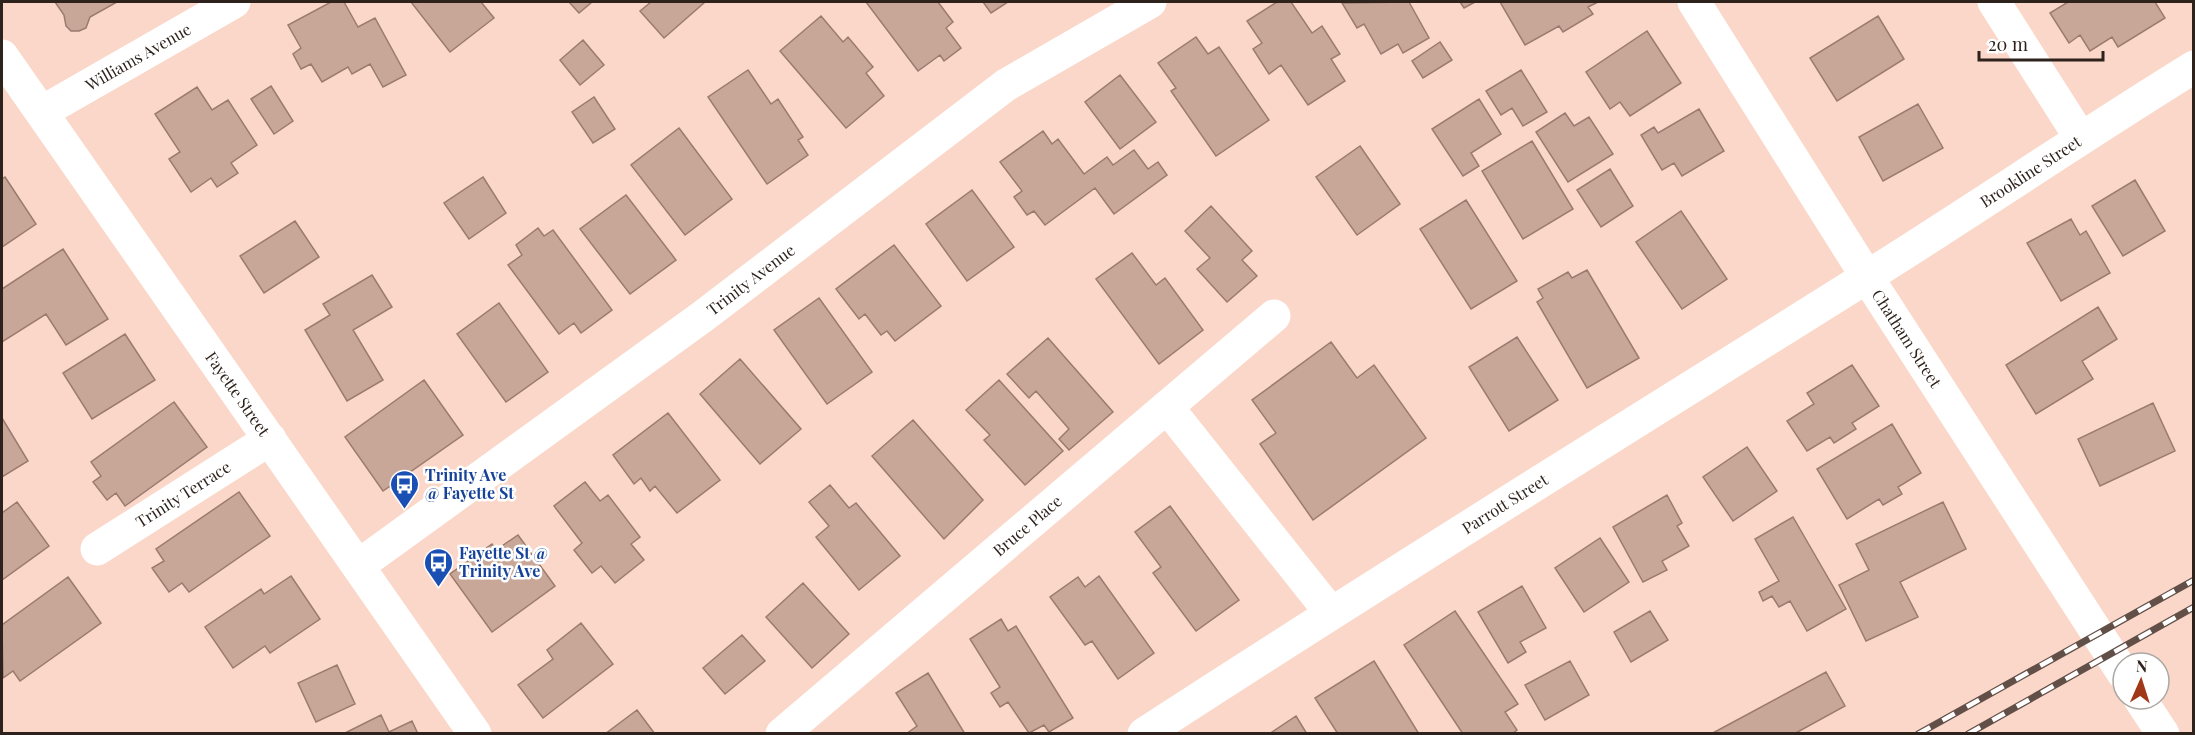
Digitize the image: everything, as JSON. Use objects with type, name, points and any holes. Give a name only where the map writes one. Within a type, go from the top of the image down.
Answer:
[{"type":"street","name":"Williams Avenue","points":[[42,112],[234,2]]},
{"type":"street","name":"Trinity Avenue","points":[[358,566],[702,317],[1006,85],[1150,2]]},
{"type":"street","name":"Chatham Street","points":[[1694,2],[1867,277],[2111,654]]},
{"type":"street","points":[[1994,2],[2080,137]]},
{"type":"street","name":"Fayette Street","points":[[2,56],[475,734]]},
{"type":"street","name":"Brookline Street","points":[[1867,277],[2080,137],[2193,67]]},
{"type":"street","name":"Parrott Street","points":[[1144,734],[1331,613],[1867,277]]},
{"type":"street","name":"Bruce Place","points":[[782,734],[1274,316]]},
{"type":"street","points":[[1167,407],[1331,613]]},
{"type":"street","name":"Trinity Terrace","points":[[97,549],[270,439]]},
{"type":"street","points":[[2148,711],[2163,734]]},
{"type":"building","points":[[55,2],[117,2],[90,17],[86,28],[71,31],[66,26],[64,15]]},
{"type":"building","points":[[331,2],[344,2],[358,27],[375,18],[406,75],[383,87],[370,64],[352,74],[348,67],[322,82],[311,64],[301,69],[293,54],[301,48],[288,25]]},
{"type":"building","points":[[411,2],[481,2],[494,18],[450,52]]},
{"type":"building","points":[[569,2],[592,2],[579,13]]},
{"type":"building","points":[[651,2],[705,2],[664,38],[640,11]]},
{"type":"building","points":[[866,2],[938,2],[953,22],[946,28],[961,48],[944,61],[940,55],[918,71]]},
{"type":"building","points":[[983,2],[1008,2],[991,13]]},
{"type":"building","points":[[1277,2],[1291,2],[1312,33],[1322,26],[1340,54],[1331,59],[1345,81],[1308,105],[1281,65],[1269,74],[1253,49],[1262,43],[1247,21]]},
{"type":"building","points":[[1409,2],[1429,38],[1403,53],[1398,44],[1381,54],[1364,24],[1357,28],[1342,3]]},
{"type":"building","points":[[1460,2],[1475,2],[1464,8]]},
{"type":"building","points":[[1500,2],[1598,2],[1588,7],[1593,14],[1563,32],[1559,26],[1525,45]]},
{"type":"building","points":[[2068,2],[2155,2],[2165,18],[2118,47],[2112,37],[2090,51],[2080,35],[2069,43],[2050,13]]},
{"type":"building","points":[[821,16],[843,42],[848,37],[873,67],[866,73],[884,96],[846,128],[780,51]]},
{"type":"building","points":[[1878,16],[1904,59],[1837,101],[1810,58]]},
{"type":"building","points":[[1647,31],[1681,83],[1630,116],[1620,102],[1610,109],[1586,72]]},
{"type":"building","points":[[1196,37],[1208,54],[1219,47],[1269,120],[1216,156],[1171,91],[1176,88],[1158,63]]},
{"type":"building","points":[[583,40],[604,65],[580,85],[560,60]]},
{"type":"building","points":[[1440,42],[1452,60],[1423,78],[1412,61]]},
{"type":"building","points":[[748,70],[771,104],[778,99],[803,137],[798,140],[808,155],[767,184],[708,97]]},
{"type":"building","points":[[1521,70],[1547,112],[1523,126],[1512,108],[1501,115],[1486,91]]},
{"type":"building","points":[[1120,75],[1156,122],[1120,149],[1085,102]]},
{"type":"building","points":[[271,86],[293,121],[274,134],[251,99]]},
{"type":"building","points":[[197,87],[212,110],[228,100],[257,145],[231,163],[238,173],[217,187],[211,178],[191,192],[169,159],[180,152],[155,114]]},
{"type":"building","points":[[594,97],[615,129],[593,143],[572,112]]},
{"type":"building","points":[[1479,99],[1501,134],[1471,153],[1479,166],[1463,176],[1432,129]]},
{"type":"building","points":[[1918,104],[1943,148],[1883,181],[1859,137]]},
{"type":"building","points":[[1699,109],[1724,151],[1682,176],[1674,163],[1662,170],[1641,135],[1654,127],[1658,133]]},
{"type":"building","points":[[1565,113],[1574,126],[1589,117],[1613,154],[1568,182],[1536,132]]},
{"type":"building","points":[[679,128],[732,199],[685,235],[631,165]]},
{"type":"building","points":[[1043,131],[1052,144],[1058,139],[1084,174],[1107,157],[1113,165],[1134,150],[1148,169],[1158,162],[1167,175],[1114,214],[1095,188],[1045,225],[1034,211],[1027,215],[1014,197],[1022,191],[1000,162]]},
{"type":"building","points":[[1532,141],[1573,209],[1523,239],[1482,171]]},
{"type":"building","points":[[1360,146],[1400,204],[1357,235],[1316,177]]},
{"type":"building","points":[[1610,169],[1633,206],[1601,227],[1577,190]]},
{"type":"building","points":[[5,177],[36,224],[2,247],[2,179]]},
{"type":"building","points":[[483,177],[506,213],[469,239],[444,203]]},
{"type":"building","points":[[2135,180],[2165,231],[2123,256],[2092,206]]},
{"type":"building","points":[[972,190],[1014,247],[967,281],[926,224]]},
{"type":"building","points":[[626,195],[676,260],[630,294],[580,229]]},
{"type":"building","points":[[1466,200],[1517,281],[1471,309],[1420,229]]},
{"type":"building","points":[[1211,206],[1252,251],[1242,260],[1257,276],[1227,302],[1197,269],[1210,258],[1185,231]]},
{"type":"building","points":[[1681,211],[1727,279],[1682,309],[1636,242]]},
{"type":"building","points":[[2071,219],[2080,235],[2086,231],[2110,273],[2061,301],[2027,243]]},
{"type":"building","points":[[295,221],[319,257],[264,293],[240,256]]},
{"type":"building","points":[[538,228],[544,236],[553,230],[612,310],[581,333],[574,323],[559,334],[508,265],[522,255],[516,245]]},
{"type":"building","points":[[894,245],[941,306],[895,341],[887,331],[881,335],[865,314],[859,319],[836,289]]},
{"type":"building","points":[[63,249],[108,319],[66,345],[46,314],[2,342],[2,289]]},
{"type":"building","points":[[1132,253],[1156,285],[1165,278],[1203,330],[1159,364],[1096,279]]},
{"type":"building","points":[[1587,270],[1639,358],[1587,388],[1537,302],[1543,298],[1538,289],[1568,272],[1572,278]]},
{"type":"building","points":[[372,275],[392,307],[353,330],[383,380],[347,401],[305,330],[330,315],[323,304]]},
{"type":"building","points":[[819,298],[872,372],[827,404],[774,330]]},
{"type":"building","points":[[499,303],[548,372],[506,402],[457,334]]},
{"type":"building","points":[[2098,307],[2117,339],[2082,361],[2093,379],[2036,414],[2006,365]]},
{"type":"building","points":[[125,334],[155,380],[92,419],[63,373]]},
{"type":"building","points":[[1517,337],[1558,400],[1509,431],[1469,367]]},
{"type":"building","points":[[1048,338],[1113,412],[1069,450],[1059,439],[1069,429],[1036,391],[1029,398],[1007,374]]},
{"type":"building","points":[[1331,342],[1357,378],[1374,365],[1426,438],[1313,520],[1260,444],[1276,433],[1252,400]]},
{"type":"building","points":[[740,359],[801,429],[760,464],[700,394]]},
{"type":"building","points":[[1852,365],[1879,406],[1852,423],[1856,429],[1834,443],[1830,437],[1807,451],[1787,421],[1814,404],[1807,393]]},
{"type":"building","points":[[424,380],[463,435],[383,491],[345,437]]},
{"type":"building","points":[[999,380],[1063,451],[1025,485],[984,440],[990,435],[966,410]]},
{"type":"building","points":[[174,402],[207,447],[125,506],[116,493],[107,500],[93,482],[101,476],[91,462]]},
{"type":"building","points":[[2153,403],[2175,451],[2100,486],[2078,439]]},
{"type":"building","points":[[668,413],[720,480],[677,513],[655,486],[650,491],[641,478],[634,484],[613,455]]},
{"type":"building","points":[[2,418],[28,461],[2,477]]},
{"type":"building","points":[[913,420],[983,500],[944,539],[872,456]]},
{"type":"building","points":[[1892,424],[1921,473],[1898,487],[1902,494],[1883,505],[1879,499],[1847,519],[1817,469]]},
{"type":"building","points":[[1747,447],[1777,491],[1733,521],[1703,477]]},
{"type":"building","points":[[585,482],[600,501],[608,495],[640,537],[631,544],[644,560],[615,583],[601,566],[592,573],[574,550],[582,543],[554,506]]},
{"type":"building","points":[[830,485],[849,508],[856,503],[900,556],[859,590],[816,537],[829,526],[809,502]]},
{"type":"building","points":[[239,492],[270,536],[189,592],[182,583],[169,592],[152,568],[164,561],[156,549]]},
{"type":"building","points":[[1667,495],[1682,523],[1677,526],[1689,546],[1662,561],[1667,570],[1643,582],[1613,527]]},
{"type":"building","points":[[17,502],[49,546],[2,580],[2,513]]},
{"type":"building","points":[[1943,502],[1966,549],[1900,582],[1918,617],[1866,641],[1839,585],[1869,570],[1856,544]]},
{"type":"building","points":[[1170,506],[1239,600],[1196,631],[1153,573],[1161,567],[1135,532]]},
{"type":"building","points":[[1793,517],[1846,609],[1807,631],[1790,601],[1779,607],[1772,596],[1763,601],[1759,592],[1779,581],[1755,539]]},
{"type":"building","points":[[518,535],[555,586],[492,632],[450,574],[492,544],[496,550]]},
{"type":"building","points":[[1600,538],[1629,582],[1584,612],[1555,568]]},
{"type":"building","points":[[291,576],[320,619],[270,653],[265,646],[233,668],[205,627],[261,589],[264,594]]},
{"type":"building","points":[[1099,576],[1154,653],[1118,679],[1092,641],[1085,645],[1050,597],[1078,577],[1085,587]]},
{"type":"building","points":[[68,577],[101,623],[20,681],[13,671],[3,678],[2,625]]},
{"type":"building","points":[[803,583],[849,634],[812,668],[766,617]]},
{"type":"building","points":[[1522,586],[1546,628],[1520,642],[1526,652],[1508,663],[1478,612]]},
{"type":"building","points":[[1455,611],[1518,704],[1505,712],[1517,730],[1512,734],[1463,734],[1404,645]]},
{"type":"building","points":[[1650,611],[1668,640],[1631,662],[1614,632]]},
{"type":"building","points":[[1001,619],[1008,631],[1016,626],[1073,718],[1049,732],[1044,725],[1029,733],[1008,702],[1000,707],[991,693],[1000,687],[970,639]]},
{"type":"building","points":[[581,623],[613,664],[543,718],[518,685],[553,659],[547,650]]},
{"type":"building","points":[[742,635],[765,661],[725,694],[703,668]]},
{"type":"building","points":[[1374,661],[1419,734],[1338,734],[1315,698]]},
{"type":"building","points":[[1570,661],[1589,695],[1545,720],[1525,685]]},
{"type":"building","points":[[337,665],[355,704],[316,722],[298,683]]},
{"type":"building","points":[[1826,672],[1845,706],[1794,734],[1711,734]]},
{"type":"building","points":[[928,673],[965,734],[906,734],[917,726],[896,693]]},
{"type":"building","points":[[637,710],[655,734],[605,734]]},
{"type":"building","points":[[381,715],[389,732],[412,721],[418,734],[343,734]]},
{"type":"building","points":[[1296,716],[1307,734],[1269,734]]},
{"type":"railway","points":[[1918,734],[2194,580]]},
{"type":"railway","points":[[1968,734],[2194,607]]},
{"type":"place","name":"Trinity Ave @ Fayette St","points":[[404,510]]},
{"type":"place","name":"Fayette St @ Trinity Ave","points":[[438,588]]}]
